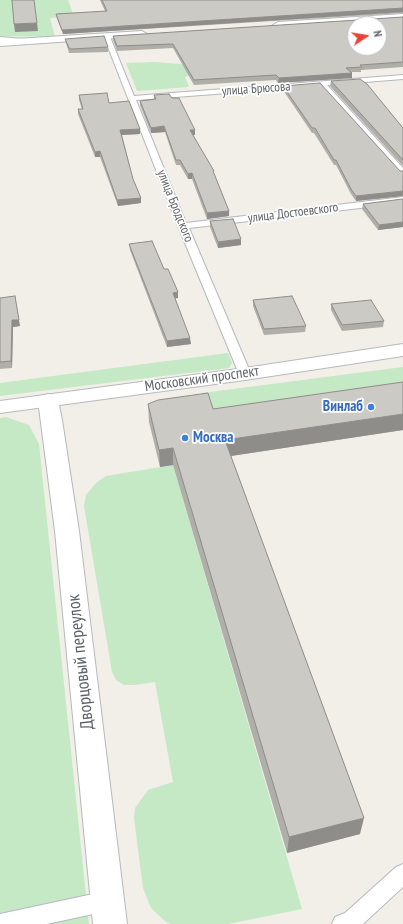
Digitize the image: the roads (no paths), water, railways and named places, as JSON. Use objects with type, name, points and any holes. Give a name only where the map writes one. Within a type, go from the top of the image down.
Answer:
[{"type":"street","points":[[271,26],[403,17]]},
{"type":"street","points":[[0,44],[154,34]]},
{"type":"street","name":"Московский проспект","points":[[0,407],[245,374],[403,350]]},
{"type":"street","name":"Дворцовый переулок","points":[[48,400],[67,530],[109,913]]},
{"type":"lane","name":"улица Бродского","points":[[107,37],[183,226],[245,374]]},
{"type":"lane","points":[[0,39],[29,41]]},
{"type":"lane","name":"улица Брюсова","points":[[132,98],[403,77]]},
{"type":"lane","points":[[322,84],[403,173]]},
{"type":"lane","name":"улица Достоевского","points":[[183,226],[403,200]]},
{"type":"lane","points":[[342,924],[350,922],[403,874]]},
{"type":"lane","points":[[0,924],[109,913]]},
{"type":"place","name":"Винлаб","points":[[371,407]]},
{"type":"place","name":"Москва","points":[[185,438]]}]
